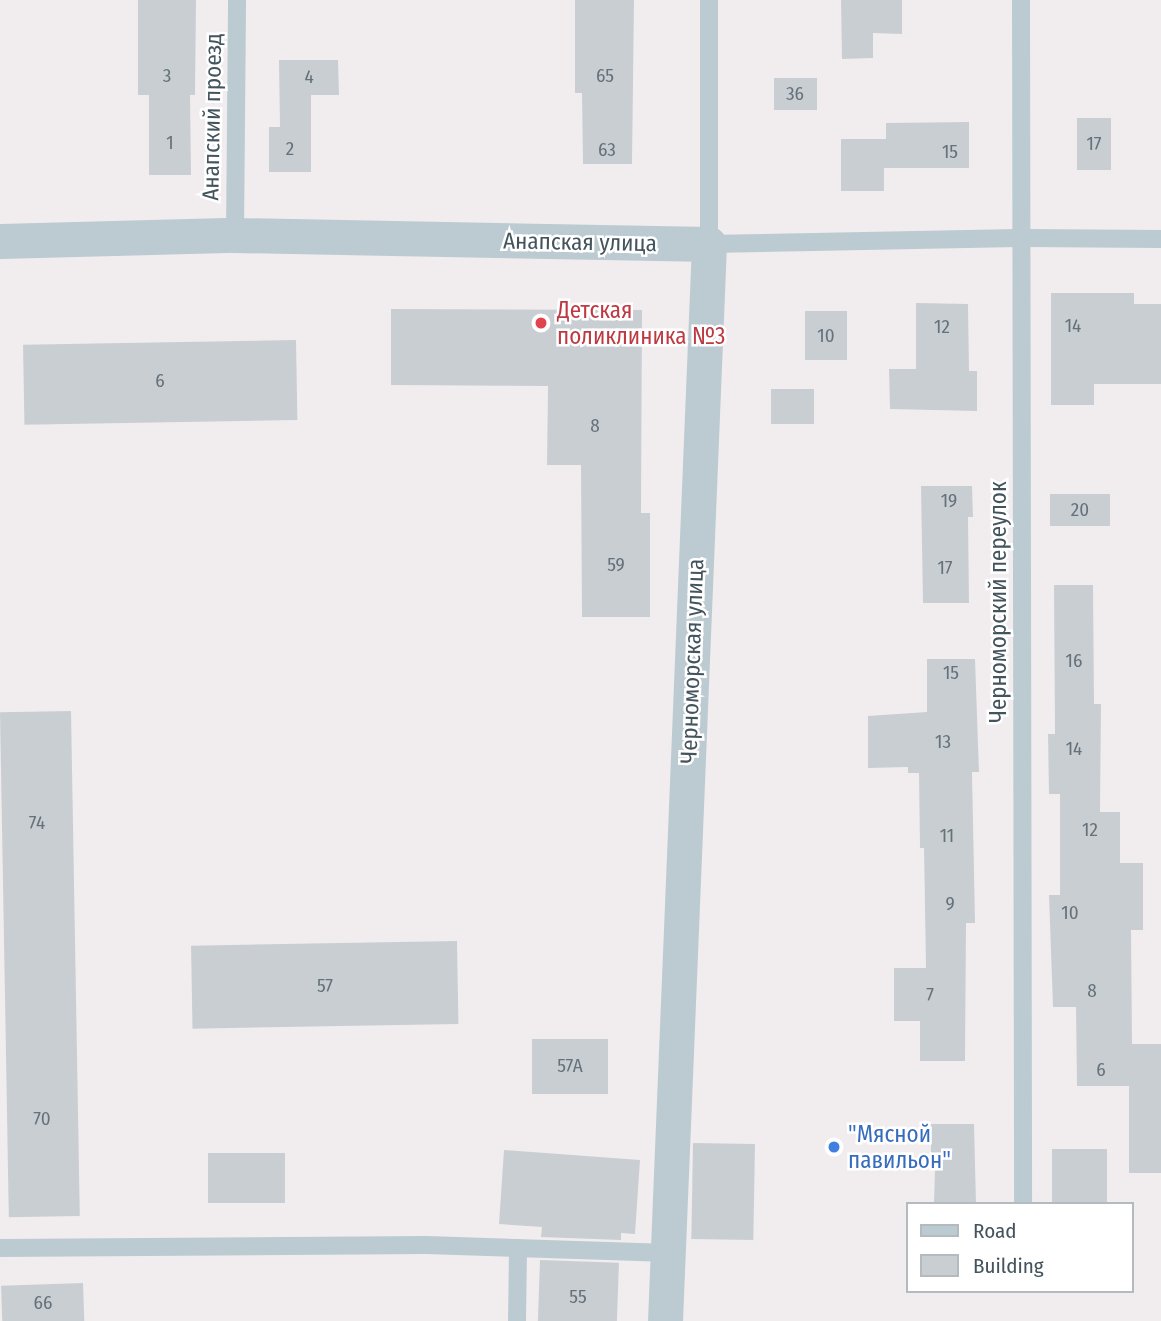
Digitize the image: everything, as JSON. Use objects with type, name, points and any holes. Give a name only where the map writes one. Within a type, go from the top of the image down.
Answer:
[{"type":"street","name":"Анапская улица","points":[[0,241],[235,235],[709,244]]},
{"type":"street","name":"Черноморская улица","points":[[665,1321],[709,244]]},
{"type":"lane","name":"Анапский проезд","points":[[235,235],[237,0]]},
{"type":"lane","name":"Черноморская улица","points":[[709,0],[709,244]]},
{"type":"lane","name":"Черноморский переулок","points":[[1021,0],[1023,1202]]},
{"type":"lane","name":"Анапская улица","points":[[709,244],[1023,238],[1161,239]]},
{"type":"lane","points":[[0,1248],[426,1245],[669,1253]]},
{"type":"lane","points":[[517,1321],[518,1248]]},
{"type":"building","points":[[138,0],[196,0],[195,95],[190,95],[191,175],[149,175],[149,95],[138,95]]},
{"type":"building","points":[[575,0],[634,0],[632,164],[583,164],[582,93],[575,93]]},
{"type":"building","points":[[841,0],[902,0],[902,34],[873,33],[873,58],[842,59]]},
{"type":"building","points":[[279,60],[338,60],[339,95],[311,95],[311,172],[269,172],[269,127],[280,127]]},
{"type":"building","points":[[774,78],[817,78],[817,110],[774,110]]},
{"type":"building","points":[[1077,118],[1111,118],[1111,170],[1077,170]]},
{"type":"building","points":[[969,122],[969,168],[884,168],[884,191],[841,191],[841,139],[886,139],[886,123]]},
{"type":"building","points":[[1051,293],[1134,293],[1134,304],[1161,304],[1161,384],[1094,384],[1094,405],[1051,405]]},
{"type":"building","points":[[916,303],[968,304],[969,371],[977,371],[977,411],[890,409],[889,369],[916,369]]},
{"type":"building","points":[[391,309],[642,310],[641,513],[650,513],[650,617],[582,617],[581,465],[547,465],[548,386],[391,385]]},
{"type":"building","points":[[805,311],[847,311],[847,360],[805,360]]},
{"type":"building","points":[[296,340],[297,420],[24,425],[23,345]]},
{"type":"building","points":[[771,389],[814,389],[814,424],[771,424]]},
{"type":"building","points":[[921,486],[972,486],[973,517],[968,517],[969,603],[923,603]]},
{"type":"building","points":[[1050,494],[1110,494],[1110,526],[1050,526]]},
{"type":"building","points":[[1054,585],[1093,585],[1094,704],[1101,704],[1100,812],[1120,812],[1120,863],[1143,863],[1143,930],[1131,930],[1132,1044],[1161,1044],[1161,1173],[1129,1173],[1129,1086],[1077,1086],[1076,1007],[1053,1007],[1049,895],[1060,895],[1060,794],[1049,794],[1048,734],[1055,734]]},
{"type":"building","points":[[927,659],[975,659],[979,772],[972,772],[975,923],[966,923],[965,1061],[920,1061],[920,1021],[894,1021],[894,968],[926,968],[924,848],[920,848],[919,773],[908,773],[908,767],[868,768],[868,716],[927,712]]},
{"type":"building","points":[[71,711],[80,1216],[9,1217],[0,712]]},
{"type":"building","points":[[457,941],[458,1024],[192,1029],[191,946]]},
{"type":"building","points":[[532,1039],[608,1039],[608,1094],[532,1094]]},
{"type":"building","points":[[931,1124],[974,1124],[976,1202],[934,1202],[935,1169],[931,1169]]},
{"type":"building","points":[[693,1143],[755,1144],[753,1240],[691,1239]]},
{"type":"building","points":[[1052,1149],[1107,1149],[1107,1202],[1052,1202]]},
{"type":"building","points":[[504,1150],[640,1160],[635,1234],[621,1233],[621,1240],[541,1237],[542,1227],[499,1224]]},
{"type":"building","points":[[208,1153],[285,1153],[285,1203],[208,1203]]},
{"type":"building","points":[[540,1260],[619,1263],[617,1321],[538,1321]]},
{"type":"building","points":[[83,1283],[84,1321],[2,1321],[1,1286]]},
{"type":"place","name":"Детская поликлиника №3","points":[[541,323]]},
{"type":"place","name":"\"Мясной павильон\"","points":[[834,1147]]}]
